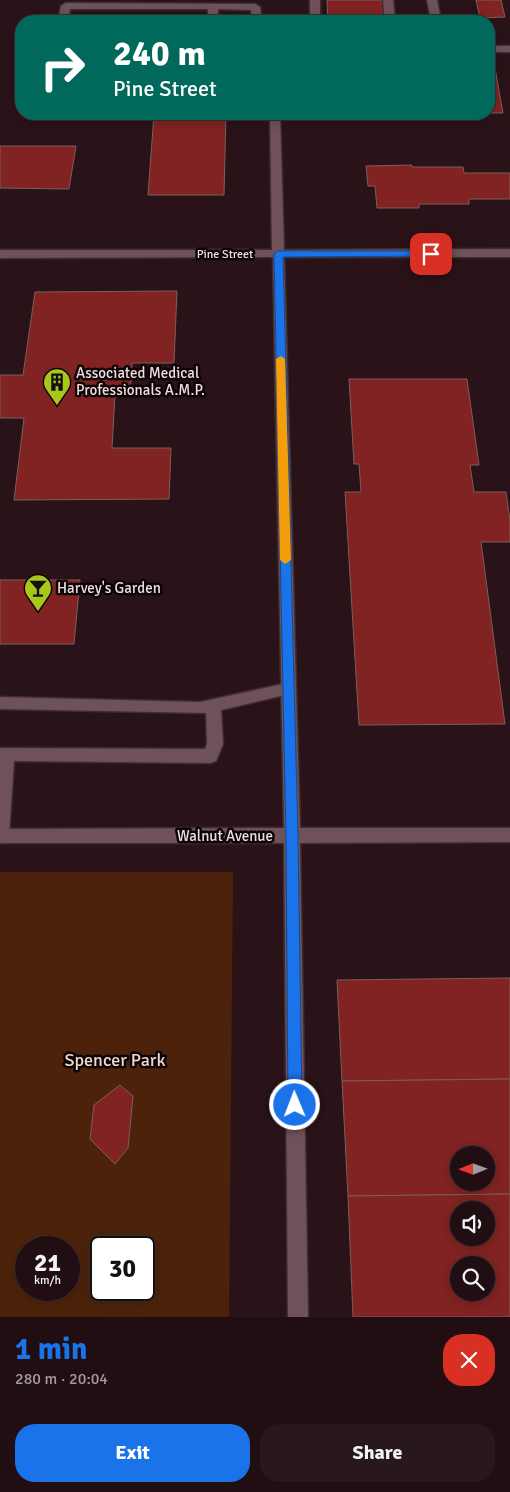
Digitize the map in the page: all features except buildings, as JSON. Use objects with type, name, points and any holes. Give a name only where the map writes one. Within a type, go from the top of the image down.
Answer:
[{"type":"street","points":[[315,0],[315,15]]},
{"type":"street","points":[[388,0],[389,15]]},
{"type":"street","points":[[432,0],[435,15]]},
{"type":"street","points":[[64,15],[66,6],[255,7],[256,15]]},
{"type":"street","points":[[213,6],[213,15]]},
{"type":"street","points":[[495,50],[510,50]]},
{"type":"street","points":[[275,120],[292,836],[298,1317]]},
{"type":"street","name":"Pine Street","points":[[0,254],[510,254]]},
{"type":"street","points":[[0,703],[200,708],[288,689]]},
{"type":"street","points":[[0,836],[3,754],[210,756],[215,744],[213,705]]},
{"type":"street","name":"Walnut Avenue","points":[[0,836],[510,835]]},
{"type":"green space","name":"Spencer Park","points":[[0,872],[233,872],[229,1317],[0,1317]]},
{"type":"slow traffic","points":[[281,359],[285,560]]},
{"type":"place","name":"Associated Medical Professionals A.M.P.","points":[[57,406]]},
{"type":"place","name":"Harvey's Garden","points":[[38,612]]},
{"type":"route","points":[[295,1105],[292,836],[278,254],[431,254]]}]
